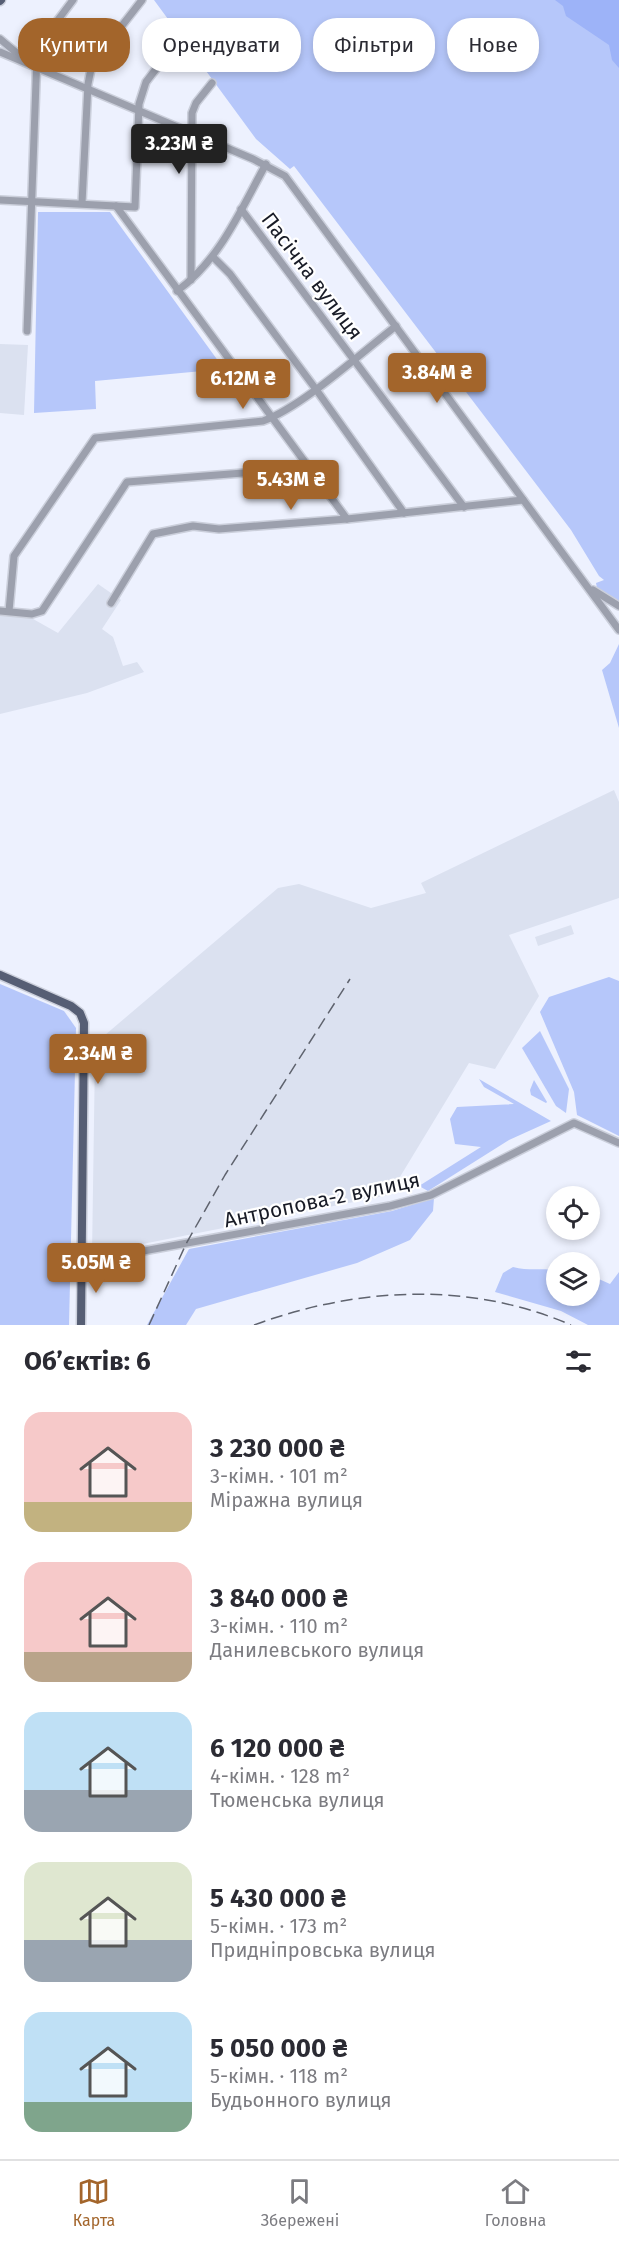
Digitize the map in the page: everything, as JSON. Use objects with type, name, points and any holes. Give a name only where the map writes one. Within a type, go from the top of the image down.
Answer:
[{"type":"main road","points":[[0,975],[71,1006],[80,1013],[84,1023],[81,1325]]},
{"type":"street","points":[[59,18],[73,0]]},
{"type":"street","points":[[82,202],[88,89],[92,64],[142,0]]},
{"type":"street","points":[[0,39],[18,54]]},
{"type":"street","points":[[0,52],[18,60]]},
{"type":"street","points":[[27,331],[37,72]]},
{"type":"street","points":[[45,72],[266,164],[285,176],[604,609],[616,621],[619,630]]},
{"type":"street","points":[[0,200],[82,202],[135,207],[139,110],[146,82],[154,72]]},
{"type":"street","points":[[191,280],[192,113],[196,103],[212,83]]},
{"type":"street","points":[[177,291],[213,257],[266,164]]},
{"type":"street","points":[[117,206],[177,291],[347,519]]},
{"type":"street","name":"Пасічна вулиця","points":[[241,208],[464,507]]},
{"type":"street","points":[[213,257],[230,274],[404,513]]},
{"type":"street","points":[[9,611],[14,556],[95,438],[263,421],[273,417],[315,388],[396,326]]},
{"type":"street","points":[[0,611],[32,614],[42,611],[127,483],[296,469],[308,465]]},
{"type":"street","points":[[111,603],[153,534],[193,526],[219,529],[347,519],[523,500]]},
{"type":"street","points":[[586,584],[619,608]]},
{"type":"street","points":[[604,609],[619,608]]},
{"type":"street","name":"Антропова-2 вулиця","points":[[83,1262],[390,1206],[431,1195],[574,1123],[619,1143]]},
{"type":"shaded area","points":[[154,0],[619,0],[619,603],[597,588],[596,583],[604,580],[599,576],[571,530],[294,166],[290,169],[256,139],[207,72],[301,72],[301,18],[167,18]]},
{"type":"shaded area","points":[[555,0],[619,0],[619,68],[612,60],[609,45],[566,16],[563,6]]},
{"type":"shaded area","points":[[38,212],[110,212],[224,369],[95,381],[96,409],[34,413]]},
{"type":"shaded area","points":[[0,344],[28,345],[24,415],[0,413]]},
{"type":"shaded area","points":[[98,584],[121,600],[102,629],[113,637],[123,666],[137,662],[144,672],[87,693],[0,714],[0,614],[26,615],[58,633]]},
{"type":"shaded area","points":[[619,644],[619,728],[602,670],[610,663]]},
{"type":"shaded area","points":[[614,790],[619,802],[619,898],[509,935],[539,996],[495,1069],[469,1063],[389,1195],[92,1254],[95,1055],[105,1035],[278,888],[299,884],[371,908],[426,893],[421,883]]},
{"type":"shaded area","points":[[571,925],[574,934],[538,946],[535,937]]},
{"type":"shaded area","points":[[609,977],[619,981],[619,1136],[577,1115],[574,1092],[540,1012],[549,997]]},
{"type":"shaded area","points":[[0,984],[64,1011],[76,1028],[69,1325],[0,1325]]},
{"type":"shaded area","points":[[540,1031],[569,1089],[566,1113],[556,1106],[522,1048]]},
{"type":"shaded area","points":[[479,1079],[551,1121],[509,1140],[428,1191],[419,1186],[481,1147],[455,1144],[450,1119],[457,1107],[514,1104],[484,1087]]},
{"type":"shaded area","points":[[534,1080],[546,1103],[531,1095],[530,1090]]},
{"type":"shaded area","points":[[434,1198],[433,1211],[410,1240],[357,1263],[196,1309],[186,1325],[147,1325],[189,1249],[392,1211]]},
{"type":"shaded area","points":[[513,1267],[546,1270],[546,1306],[600,1306],[600,1280],[610,1284],[619,1272],[619,1325],[588,1325],[561,1311],[495,1292],[503,1273]]},
{"type":"railway","points":[[149,1325],[186,1244],[225,1175],[350,979]]},
{"type":"railway","points":[[254,1325],[293,1312],[333,1303],[413,1294],[493,1301],[533,1311],[571,1325]]}]
